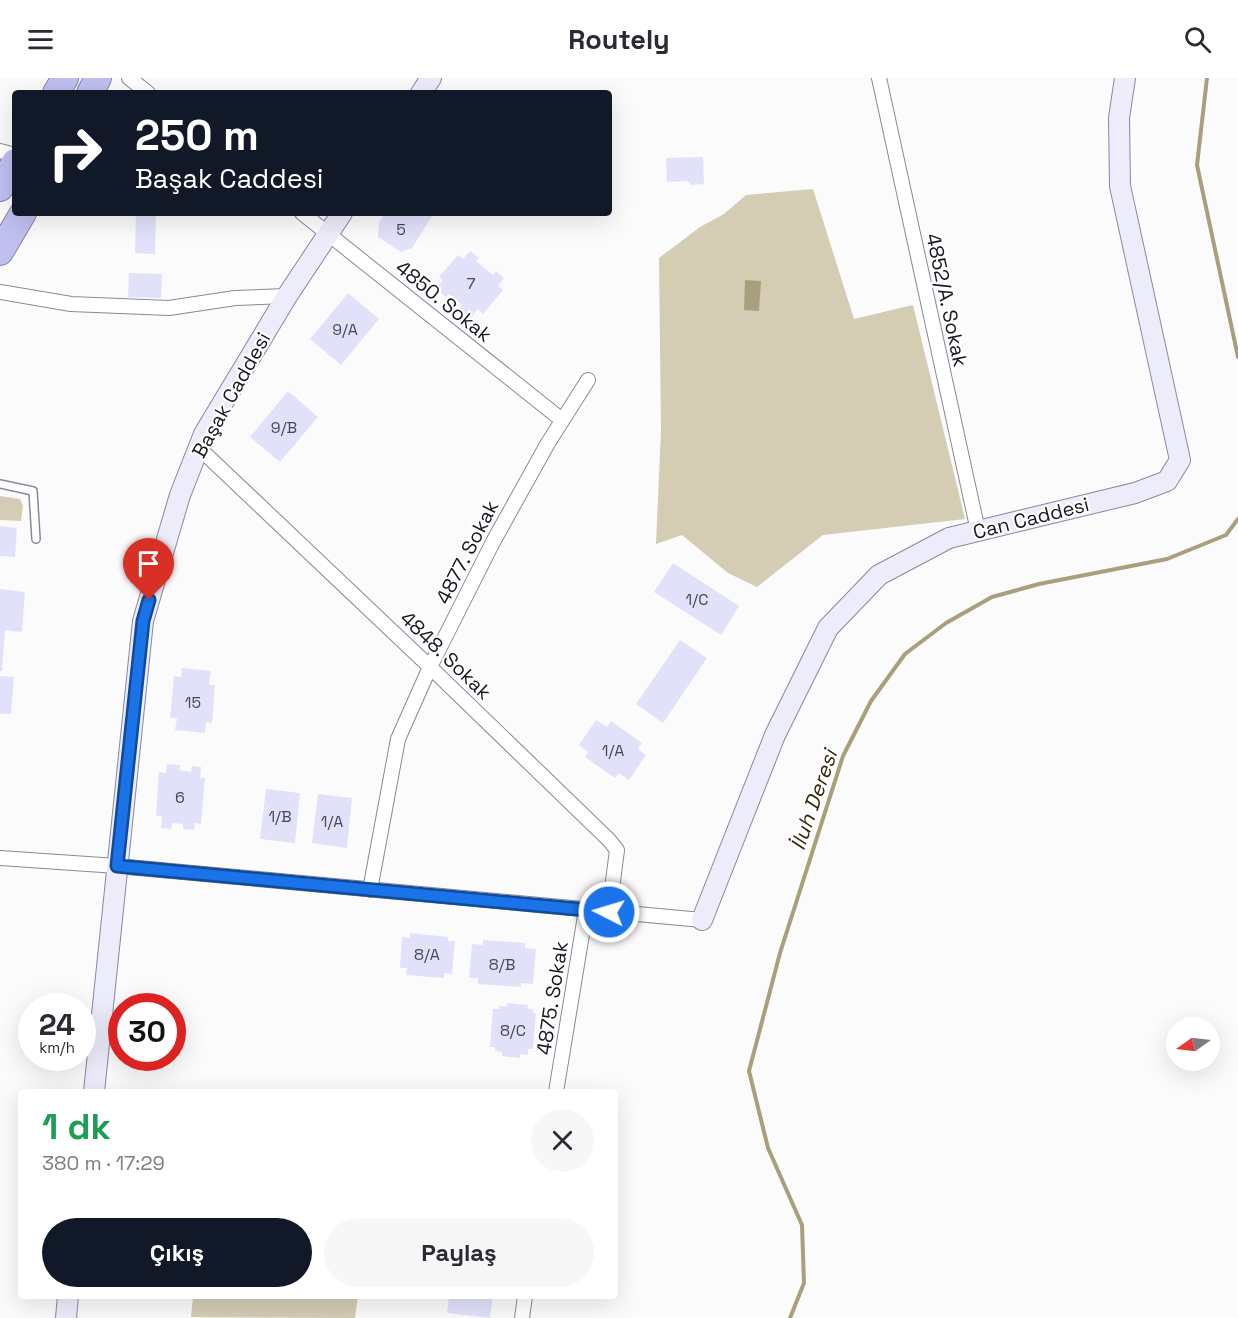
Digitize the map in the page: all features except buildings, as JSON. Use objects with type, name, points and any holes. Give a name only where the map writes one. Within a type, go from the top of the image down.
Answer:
[{"type":"highway","points":[[0,188],[12,167]]},
{"type":"highway","points":[[0,252],[21,216]]},
{"type":"street","points":[[129,78],[144,90]]},
{"type":"street","name":"4852/A. Sokak","points":[[879,78],[978,531]]},
{"type":"street","name":"Can Caddesi","points":[[702,920],[775,735],[828,628],[879,575],[949,538],[1136,493],[1167,481],[1180,460],[1120,186],[1119,118],[1125,78]]},
{"type":"street","name":"4850. Sokak","points":[[306,216],[562,420]]},
{"type":"street","name":"Başak Caddesi","points":[[94,1089],[143,621],[180,495],[204,434],[287,296],[340,216]]},
{"type":"street","points":[[0,292],[71,304],[169,308],[235,298],[287,296]]},
{"type":"street","name":"4877. Sokak","points":[[370,890],[398,740],[430,667],[493,542],[562,420],[588,380]]},
{"type":"street","name":"4848. Sokak","points":[[199,448],[430,667],[617,850],[609,912]]},
{"type":"street","points":[[0,858],[117,866],[702,920]]},
{"type":"street","name":"4875. Sokak","points":[[556,1089],[586,910]]},
{"type":"street","points":[[66,1318],[68,1299]]},
{"type":"street","points":[[522,1318],[525,1299]]},
{"type":"lane","points":[[0,483],[33,491],[36,539]]},
{"type":"shaded area","points":[[813,189],[854,319],[913,305],[965,519],[823,535],[757,587],[728,573],[682,535],[656,544],[661,431],[659,258],[700,227],[724,214],[746,195]]},
{"type":"shaded area","points":[[745,280],[761,281],[759,311],[744,310]]},
{"type":"shaded area","points":[[0,496],[20,499],[23,506],[21,521],[0,520]]},
{"type":"shaded area","points":[[193,1299],[358,1299],[355,1318],[191,1317]]},
{"type":"waterway","name":"İluh Deresi","points":[[1207,78],[1197,165],[1238,357]]},
{"type":"waterway","name":"İluh Deresi","points":[[790,1318],[804,1283],[802,1225],[768,1148],[749,1071],[780,953],[843,756],[871,701],[905,654],[946,623],[992,597],[1039,584],[1167,559],[1226,535],[1238,519]]},
{"type":"route","points":[[149,600],[143,621],[117,866],[609,912]]}]
